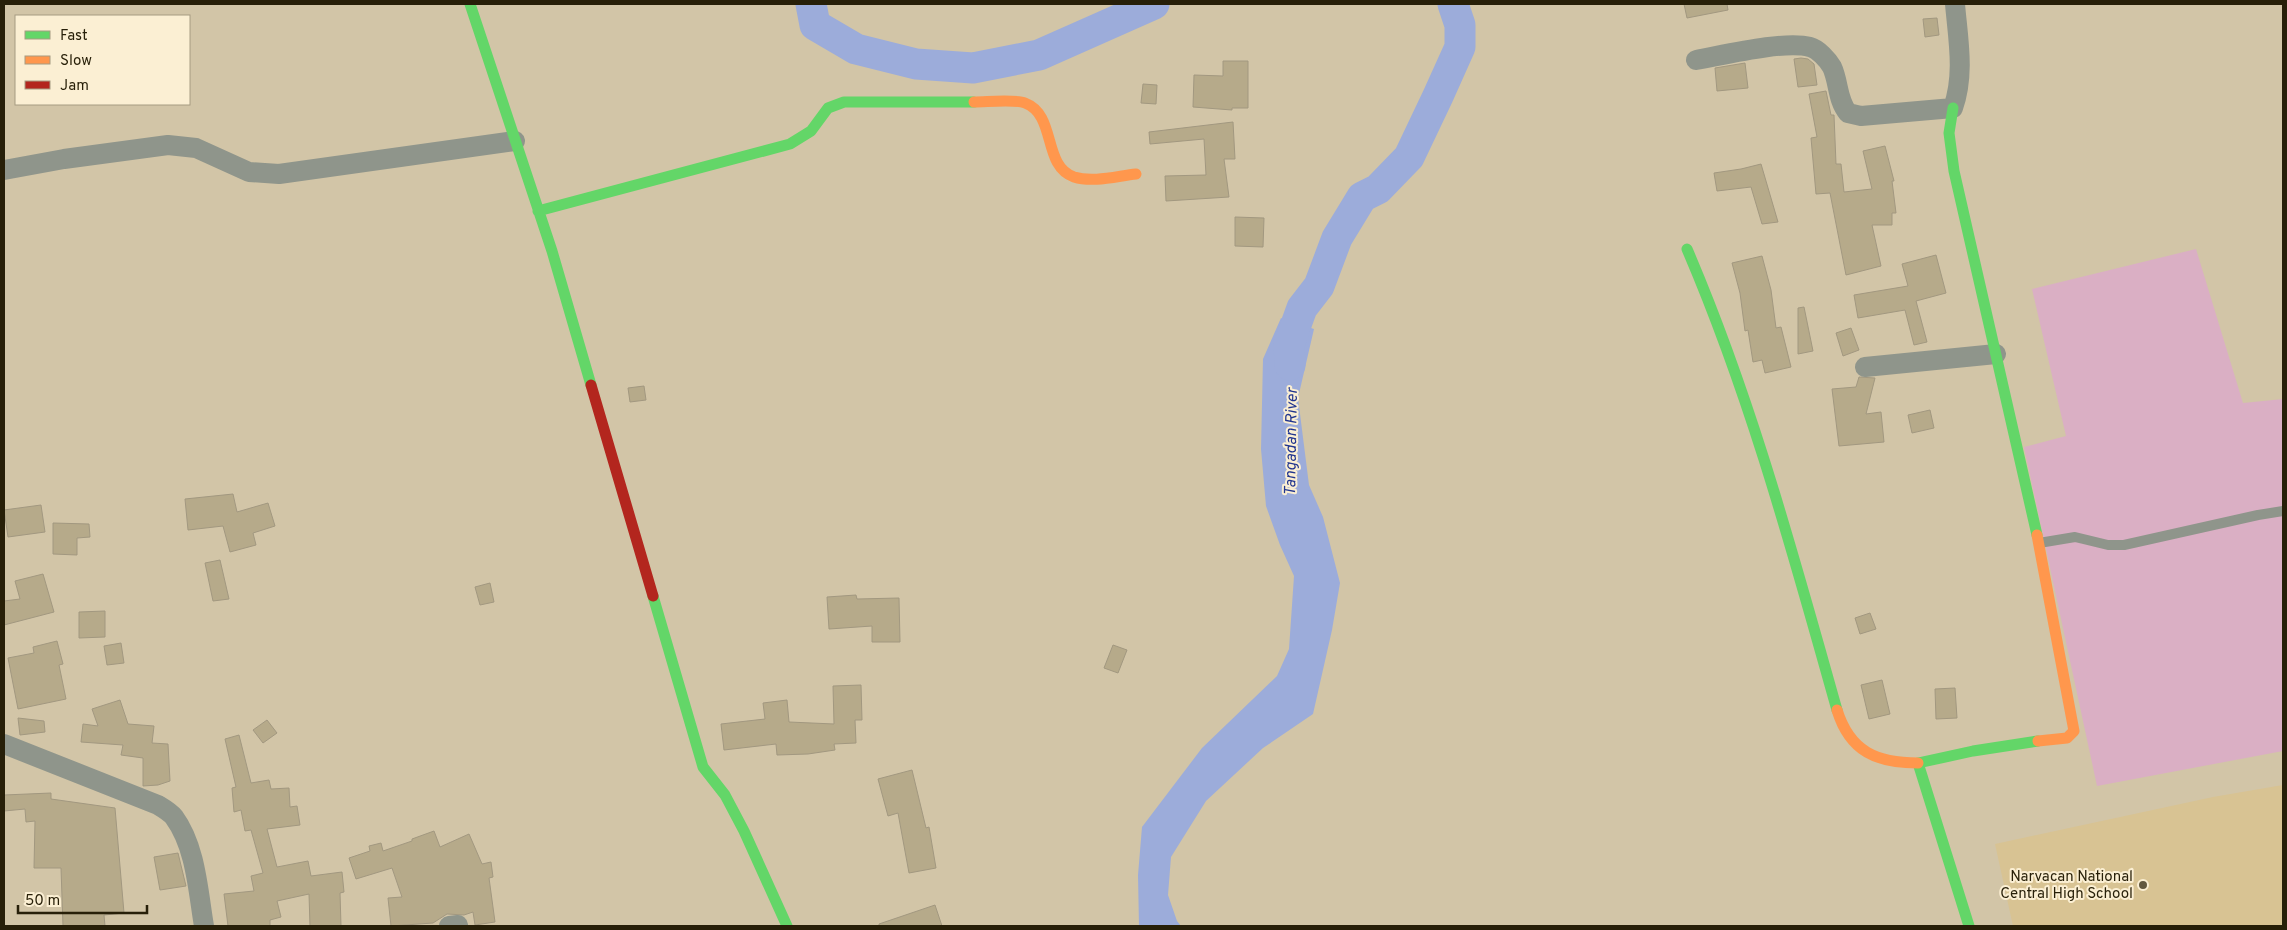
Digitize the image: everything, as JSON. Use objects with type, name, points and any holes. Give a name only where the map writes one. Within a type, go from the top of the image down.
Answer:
[{"type":"street","points":[[470,4],[552,251],[703,767],[725,795],[733,810],[787,926]]},
{"type":"street","points":[[1687,248],[1714,309],[1754,425],[1838,713],[1846,734],[1862,752],[1878,759],[1903,763],[1918,762],[1948,754],[2067,738],[2072,735],[2074,724],[2038,543],[1950,149],[1949,133],[1953,108],[1960,88],[1961,71],[1955,4]]},
{"type":"street","points":[[1696,60],[1788,45],[1811,47],[1817,50],[1831,66],[1841,102],[1848,114],[1862,116],[1953,108]]},
{"type":"street","points":[[538,211],[790,144],[811,131],[828,108],[844,102],[1024,102],[1034,106],[1041,114],[1055,158],[1064,172],[1073,176],[1089,178],[1136,174]]},
{"type":"street","points":[[4,170],[64,159],[168,145],[196,148],[249,172],[279,174],[515,141]]},
{"type":"street","points":[[1865,368],[1996,354]]},
{"type":"street","points":[[4,744],[158,805],[173,816],[187,843],[204,926]]},
{"type":"street","points":[[1918,762],[1969,926]]},
{"type":"lane","points":[[2038,543],[2075,537],[2108,545],[2124,544],[2283,511]]},
{"type":"shaded area","points":[[2196,249],[2243,403],[2283,399],[2283,751],[2097,786],[2024,447],[2066,436],[2032,289]]},
{"type":"shaded area","name":"Narvacan National Central High School","points":[[2283,785],[2283,926],[2013,926],[1995,844],[2213,797]]},
{"type":"water","points":[[1281,318],[1314,329],[1298,398],[1309,485],[1323,517],[1340,583],[1332,630],[1313,714],[1263,748],[1206,801],[1171,857],[1168,895],[1177,921],[1181,926],[1139,926],[1138,875],[1142,827],[1202,748],[1277,676],[1289,649],[1294,576],[1266,506],[1261,449],[1263,359]]},
{"type":"building","points":[[1684,4],[1727,4],[1728,10],[1687,18]]},
{"type":"building","points":[[1937,18],[1939,35],[1925,37],[1923,19]]},
{"type":"building","points":[[1794,59],[1808,59],[1814,64],[1817,85],[1798,87]]},
{"type":"building","points":[[1223,61],[1248,61],[1248,108],[1232,108],[1232,110],[1193,107],[1194,75],[1223,76]]},
{"type":"building","points":[[1745,63],[1748,88],[1717,91],[1715,68]]},
{"type":"building","points":[[1143,84],[1157,85],[1156,104],[1141,103]]},
{"type":"building","points":[[1826,91],[1831,115],[1834,115],[1836,164],[1841,164],[1844,192],[1872,189],[1863,151],[1885,146],[1894,181],[1892,181],[1896,213],[1892,213],[1892,225],[1872,225],[1881,266],[1846,275],[1830,193],[1816,194],[1811,138],[1817,137],[1809,94]]},
{"type":"building","points":[[1233,122],[1235,159],[1224,159],[1229,197],[1166,201],[1165,176],[1206,175],[1204,139],[1150,144],[1149,132]]},
{"type":"building","points":[[1761,164],[1778,222],[1762,224],[1751,187],[1717,191],[1714,173]]},
{"type":"building","points":[[1235,217],[1264,218],[1263,247],[1235,246]]},
{"type":"building","points":[[1936,255],[1946,293],[1916,301],[1927,342],[1914,345],[1905,310],[1858,318],[1854,295],[1908,286],[1902,264]]},
{"type":"building","points":[[1762,256],[1771,290],[1776,328],[1781,327],[1791,367],[1765,373],[1762,360],[1753,362],[1748,330],[1745,331],[1740,293],[1732,263]]},
{"type":"building","points":[[1804,307],[1813,351],[1798,354],[1798,308]]},
{"type":"building","points":[[1851,328],[1859,350],[1843,356],[1836,333]]},
{"type":"building","points":[[1859,377],[1875,378],[1866,414],[1881,412],[1884,442],[1839,446],[1832,389],[1856,387]]},
{"type":"building","points":[[644,386],[646,400],[630,402],[628,388]]},
{"type":"building","points":[[1930,410],[1934,428],[1912,433],[1908,415]]},
{"type":"building","points":[[233,494],[237,512],[268,503],[275,526],[253,533],[256,545],[230,552],[223,526],[188,530],[185,499]]},
{"type":"building","points":[[41,505],[45,532],[8,537],[4,510]]},
{"type":"building","points":[[53,523],[89,524],[90,537],[77,538],[77,555],[53,554]]},
{"type":"building","points":[[220,560],[229,599],[213,601],[205,563]]},
{"type":"building","points":[[43,574],[54,612],[4,625],[4,601],[20,599],[15,581]]},
{"type":"building","points":[[490,583],[494,602],[480,605],[475,587]]},
{"type":"building","points":[[856,595],[857,599],[899,598],[900,642],[872,642],[872,626],[829,629],[827,597]]},
{"type":"building","points":[[105,611],[105,637],[79,638],[79,612]]},
{"type":"building","points":[[1870,613],[1876,629],[1860,634],[1855,618]]},
{"type":"building","points":[[57,641],[63,664],[59,665],[66,699],[18,709],[8,658],[34,653],[33,647]]},
{"type":"building","points":[[121,643],[124,663],[107,665],[104,646]]},
{"type":"building","points":[[1113,645],[1127,650],[1118,673],[1104,668]]},
{"type":"building","points":[[1882,680],[1890,714],[1869,719],[1861,685]]},
{"type":"building","points":[[861,685],[862,720],[855,720],[856,743],[834,744],[835,750],[808,754],[777,755],[776,744],[724,750],[721,724],[765,719],[763,703],[787,700],[789,722],[834,724],[833,686]]},
{"type":"building","points":[[1955,688],[1957,718],[1936,719],[1935,689]]},
{"type":"building","points":[[120,700],[128,724],[154,726],[152,743],[168,744],[170,781],[158,785],[143,786],[143,758],[121,755],[123,745],[81,742],[83,724],[98,726],[92,709]]},
{"type":"building","points":[[18,718],[44,721],[45,732],[20,735]]},
{"type":"building","points":[[267,720],[277,733],[263,743],[253,730]]},
{"type":"building","points":[[239,735],[251,783],[269,780],[271,789],[289,788],[290,807],[297,806],[300,825],[267,829],[277,867],[308,861],[311,876],[342,872],[344,892],[340,893],[341,926],[310,926],[309,894],[277,901],[281,917],[270,920],[270,926],[228,926],[224,894],[254,891],[251,876],[263,873],[251,830],[245,831],[241,810],[234,812],[232,788],[236,787],[225,739]]},
{"type":"building","points":[[912,770],[926,828],[929,827],[936,868],[909,873],[898,813],[888,816],[878,779]]},
{"type":"building","points":[[51,793],[51,799],[115,808],[124,913],[104,915],[105,926],[63,926],[61,868],[34,868],[35,821],[26,822],[25,809],[4,811],[4,795]]},
{"type":"building","points":[[434,831],[440,847],[469,834],[482,864],[491,862],[493,877],[489,878],[495,922],[475,925],[473,912],[464,915],[447,914],[433,923],[391,926],[388,898],[402,897],[392,868],[356,879],[349,858],[370,851],[369,846],[381,843],[383,851]]},
{"type":"building","points":[[178,853],[186,886],[160,890],[154,857]]},
{"type":"building","points":[[935,905],[942,926],[879,926],[879,924]]},
{"type":"waterway","name":"Tangadan River","points":[[811,4],[815,25],[856,49],[916,64],[973,68],[1039,55],[1154,4]]},
{"type":"waterway","name":"Tangadan River","points":[[1290,365],[1289,344],[1302,308],[1319,286],[1337,238],[1362,197],[1378,189],[1409,157],[1438,96],[1460,47],[1460,25],[1453,4]]},
{"type":"traffic: fast","points":[[470,4],[552,251],[591,385]]},
{"type":"traffic: fast","points":[[538,211],[790,144],[811,131],[828,108],[844,102],[974,102]]},
{"type":"traffic: fast","points":[[1953,108],[1949,133],[1954,171],[2037,535]]},
{"type":"traffic: fast","points":[[1687,249],[1731,362],[1770,477],[1837,710]]},
{"type":"traffic: fast","points":[[653,596],[703,767],[725,795],[744,831],[787,926]]},
{"type":"traffic: fast","points":[[1969,926],[1918,763],[1973,751],[2038,741]]},
{"type":"traffic: slow","points":[[974,102],[1020,102],[1035,109],[1042,118],[1057,162],[1064,171],[1074,177],[1097,179],[1136,174]]},
{"type":"traffic: slow","points":[[2037,535],[2074,731],[2067,738],[2038,741]]},
{"type":"traffic: slow","points":[[1837,710],[1849,736],[1867,752],[1890,761],[1918,763]]},
{"type":"traffic: jam","points":[[591,385],[653,596]]},
{"type":"place","name":"Narvacan National Central High School","points":[[2143,885]]}]
